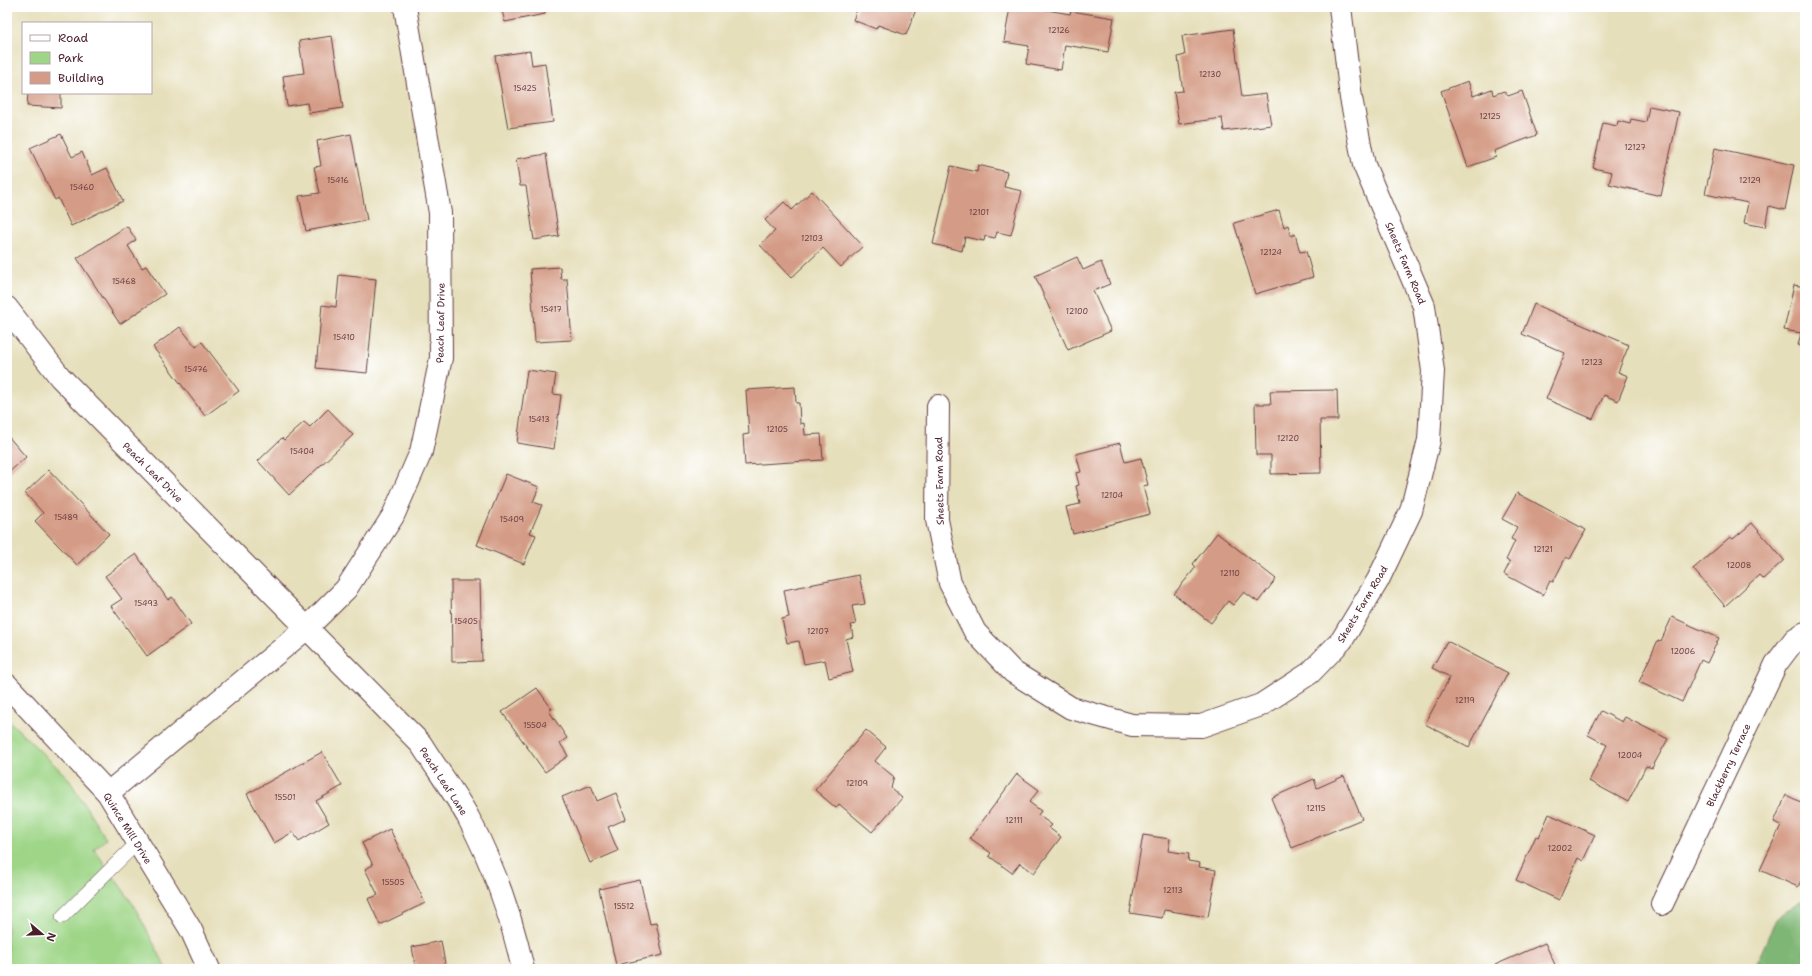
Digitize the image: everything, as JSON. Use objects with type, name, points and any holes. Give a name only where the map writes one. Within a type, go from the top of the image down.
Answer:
[{"type":"street","name":"Peach Leaf Drive","points":[[108,793],[307,628],[346,589],[393,516],[421,452],[441,358],[440,213],[405,7]]},
{"type":"street","name":"Sheets Farm Road","points":[[938,406],[937,520],[950,583],[975,632],[1013,672],[1071,708],[1132,725],[1201,726],[1261,705],[1310,673],[1342,640],[1378,580],[1411,510],[1429,440],[1433,371],[1424,306],[1364,165],[1351,98],[1340,7]]},
{"type":"street","name":"Peach Leaf Drive","points":[[7,308],[60,377],[307,628]]},
{"type":"street","name":"Peach Leaf Lane","points":[[307,628],[421,744],[467,816],[494,871],[513,924],[523,969]]},
{"type":"street","name":"Blackberry Terrace","points":[[1662,904],[1776,664],[1795,639],[1805,633]]},
{"type":"street","name":"Quince Mill Drive","points":[[7,685],[108,793],[191,930],[209,969]]},
{"type":"lane","points":[[62,917],[138,842]]},
{"type":"green space","points":[[7,719],[68,778],[106,839],[94,849],[133,904],[167,969],[7,969]]},
{"type":"green space","points":[[1805,898],[1805,969],[1754,969],[1776,919]]},
{"type":"building","points":[[299,7],[311,7],[301,11]]},
{"type":"building","points":[[501,7],[543,7],[545,14],[505,22]]},
{"type":"building","points":[[858,7],[917,7],[906,35],[878,25],[876,29],[853,20]]},
{"type":"building","points":[[1010,7],[1029,7],[1070,14],[1071,11],[1114,18],[1108,52],[1065,45],[1061,70],[1026,64],[1029,46],[1004,42]]},
{"type":"building","points":[[1233,29],[1242,97],[1266,94],[1271,125],[1224,131],[1222,118],[1179,124],[1174,92],[1183,91],[1178,57],[1185,55],[1182,36]]},
{"type":"building","points":[[332,36],[343,108],[309,113],[307,103],[287,106],[283,76],[304,73],[299,41]]},
{"type":"building","points":[[530,51],[532,65],[545,63],[553,122],[508,128],[495,56]]},
{"type":"building","points":[[1468,81],[1473,96],[1492,89],[1493,95],[1504,91],[1508,96],[1522,91],[1537,135],[1494,151],[1496,157],[1468,167],[1441,91]]},
{"type":"building","points":[[28,94],[61,94],[61,108],[27,106]]},
{"type":"building","points":[[1649,106],[1679,112],[1661,196],[1609,184],[1612,172],[1593,168],[1603,123],[1617,126],[1618,121],[1630,124],[1631,119],[1646,122]]},
{"type":"building","points":[[61,134],[72,157],[82,152],[92,175],[107,168],[123,201],[71,226],[58,198],[55,200],[30,148]]},
{"type":"building","points":[[351,134],[367,220],[306,231],[299,196],[320,193],[314,167],[321,166],[317,141]]},
{"type":"building","points":[[1715,148],[1794,165],[1785,210],[1769,206],[1765,227],[1744,223],[1748,203],[1705,194]]},
{"type":"building","points":[[546,154],[559,236],[534,240],[526,186],[520,186],[516,159]]},
{"type":"building","points":[[978,165],[1007,172],[1004,187],[1022,191],[1011,235],[997,232],[995,238],[985,236],[984,241],[965,237],[962,251],[933,244],[951,166],[977,172]]},
{"type":"building","points":[[812,191],[863,246],[841,267],[823,248],[791,278],[760,245],[775,231],[765,220],[784,202],[792,210]]},
{"type":"building","points":[[1279,210],[1284,227],[1288,225],[1291,236],[1295,234],[1300,252],[1306,251],[1313,277],[1255,294],[1234,223]]},
{"type":"building","points":[[127,226],[136,240],[128,246],[142,268],[146,266],[165,294],[120,324],[77,258]]},
{"type":"building","points":[[1077,257],[1083,270],[1101,262],[1110,284],[1093,291],[1111,331],[1068,350],[1035,276]]},
{"type":"building","points":[[560,267],[561,279],[567,279],[572,340],[535,342],[530,269]]},
{"type":"building","points":[[339,275],[376,279],[367,373],[316,368],[322,305],[336,307]]},
{"type":"building","points":[[1794,285],[1805,287],[1805,346],[1798,345],[1801,333],[1784,330]]},
{"type":"building","points":[[1534,304],[1629,345],[1618,372],[1628,376],[1618,401],[1604,395],[1593,419],[1546,399],[1565,353],[1522,334]]},
{"type":"building","points":[[180,327],[196,347],[202,342],[239,391],[205,416],[153,347]]},
{"type":"building","points":[[527,370],[556,374],[553,394],[561,395],[554,449],[517,443]]},
{"type":"building","points":[[795,387],[796,403],[799,403],[800,424],[804,423],[805,435],[821,434],[823,460],[745,465],[743,435],[749,434],[746,390]]},
{"type":"building","points":[[1337,390],[1338,420],[1320,420],[1321,473],[1271,474],[1271,455],[1256,455],[1255,404],[1271,404],[1270,391]]},
{"type":"building","points":[[328,409],[353,435],[289,495],[258,461],[282,438],[284,440],[304,422],[310,427]]},
{"type":"building","points":[[7,435],[26,457],[7,474]]},
{"type":"building","points":[[1120,443],[1125,462],[1141,458],[1148,485],[1143,486],[1150,514],[1073,534],[1066,507],[1080,504],[1076,486],[1079,485],[1076,473],[1081,472],[1076,454]]},
{"type":"building","points":[[49,470],[109,534],[77,565],[35,521],[43,513],[25,493]]},
{"type":"building","points":[[506,474],[539,487],[533,502],[542,505],[530,533],[536,535],[524,564],[477,545]]},
{"type":"building","points":[[1517,493],[1586,530],[1570,559],[1566,557],[1553,582],[1550,581],[1543,595],[1504,574],[1510,562],[1506,560],[1515,541],[1511,539],[1517,527],[1502,519]]},
{"type":"building","points":[[1752,523],[1784,560],[1763,579],[1759,575],[1725,606],[1693,569],[1730,537],[1733,539]]},
{"type":"building","points":[[1217,533],[1276,579],[1258,602],[1244,592],[1233,605],[1228,601],[1211,623],[1174,594],[1196,567],[1193,564]]},
{"type":"building","points":[[136,554],[168,600],[172,597],[191,624],[147,656],[111,606],[122,599],[105,576]]},
{"type":"building","points":[[859,575],[865,604],[852,606],[856,624],[851,625],[853,637],[846,639],[853,672],[829,678],[825,660],[804,664],[799,641],[787,643],[782,619],[789,617],[784,590]]},
{"type":"building","points":[[451,581],[480,581],[482,661],[452,662]]},
{"type":"building","points":[[1672,617],[1719,638],[1707,663],[1701,660],[1682,702],[1639,682],[1658,640],[1661,641]]},
{"type":"building","points":[[1447,641],[1508,673],[1469,747],[1425,724],[1450,677],[1432,668]]},
{"type":"building","points":[[537,688],[552,709],[549,711],[567,738],[560,743],[568,756],[545,772],[502,712]]},
{"type":"building","points":[[1601,711],[1622,722],[1625,717],[1668,739],[1652,768],[1646,766],[1628,802],[1589,781],[1607,745],[1588,735]]},
{"type":"building","points":[[866,730],[886,747],[875,761],[894,777],[891,788],[902,798],[872,832],[839,804],[836,808],[815,790]]},
{"type":"building","points":[[322,752],[342,786],[316,801],[329,823],[299,841],[293,832],[274,843],[247,794]]},
{"type":"building","points":[[1017,774],[1039,790],[1029,802],[1041,811],[1038,815],[1052,825],[1049,828],[1061,837],[1034,873],[1020,863],[1012,873],[989,856],[991,853],[970,838]]},
{"type":"building","points":[[1344,776],[1362,819],[1292,848],[1271,798],[1314,779],[1317,788]]},
{"type":"building","points":[[591,785],[597,801],[616,793],[626,819],[608,827],[618,851],[590,863],[562,797]]},
{"type":"building","points":[[1786,795],[1805,804],[1805,872],[1798,887],[1760,870],[1781,825],[1774,822]]},
{"type":"building","points":[[1549,814],[1595,835],[1583,861],[1578,858],[1559,900],[1516,880],[1536,836],[1539,837]]},
{"type":"building","points":[[390,829],[425,903],[380,925],[368,899],[378,895],[365,869],[373,865],[362,843]]},
{"type":"building","points":[[1143,835],[1170,839],[1168,851],[1189,854],[1188,861],[1200,863],[1199,867],[1216,870],[1208,917],[1164,910],[1162,918],[1130,913]]},
{"type":"building","points":[[640,880],[650,924],[656,923],[663,955],[616,965],[599,889]]},
{"type":"building","points":[[441,941],[446,969],[416,969],[412,947]]},
{"type":"building","points":[[1545,943],[1557,969],[1496,969],[1495,965]]}]
